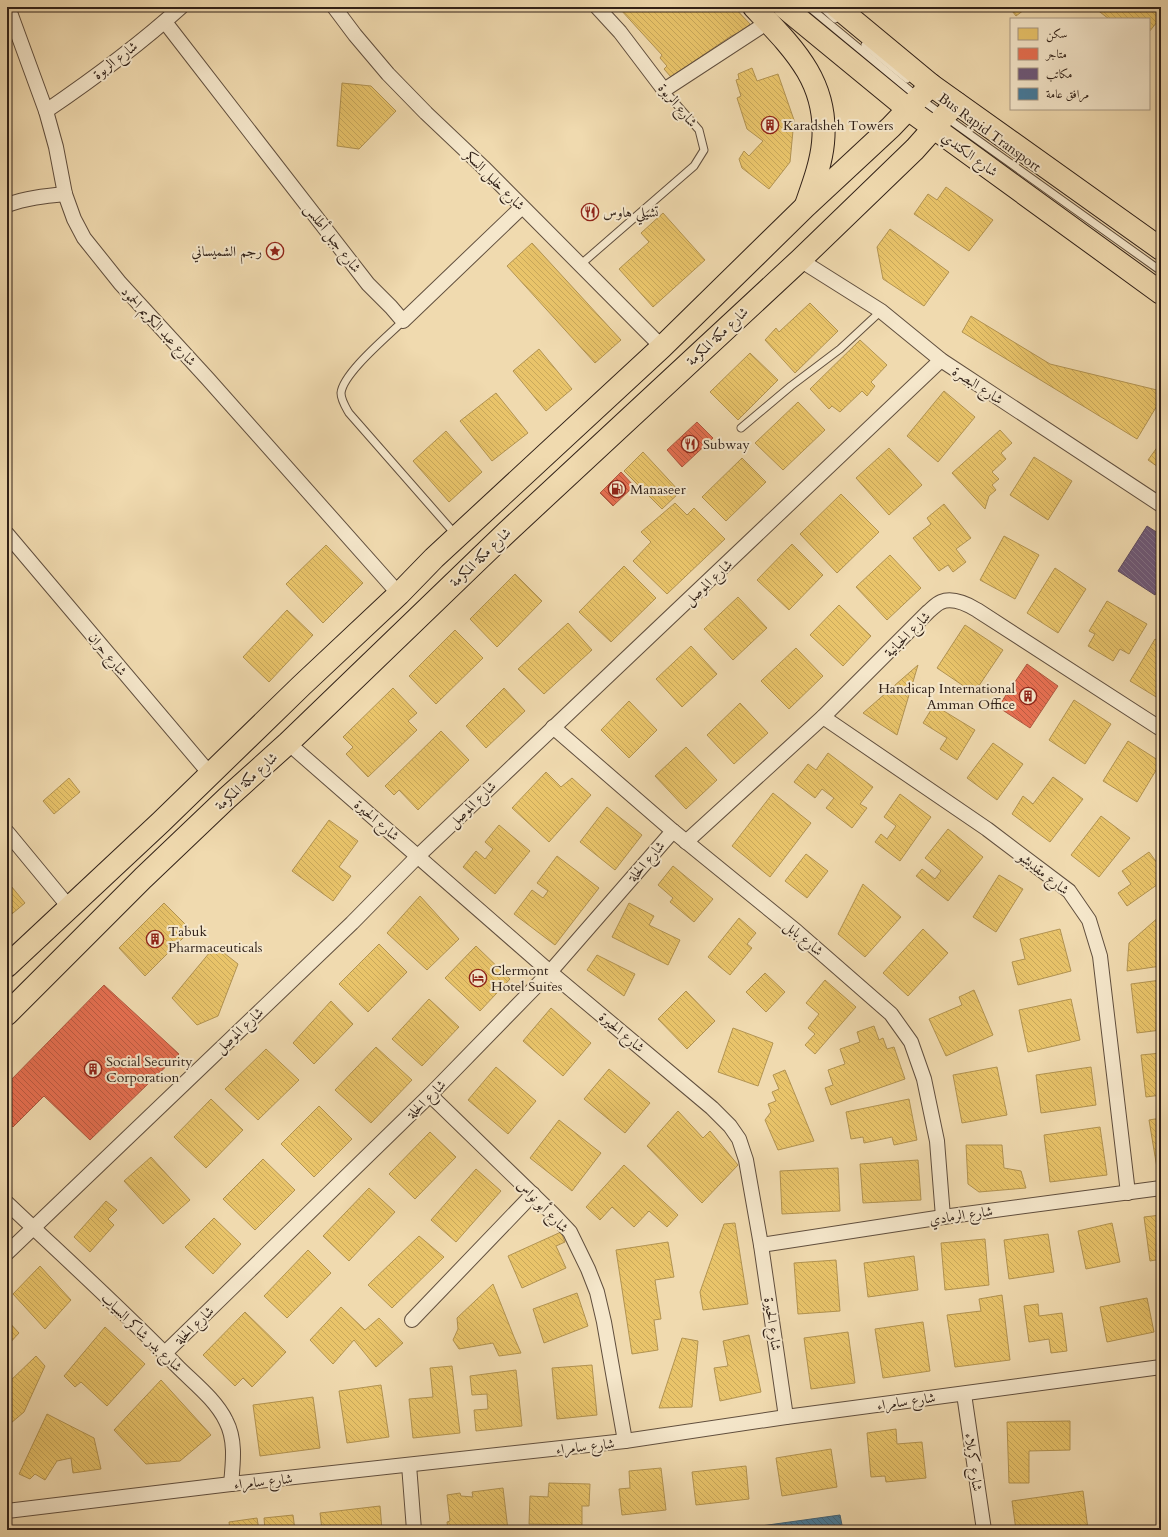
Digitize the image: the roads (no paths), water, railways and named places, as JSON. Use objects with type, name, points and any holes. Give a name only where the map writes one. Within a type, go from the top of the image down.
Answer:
[{"type":"main road","name":"شارع الكندي","points":[[784,7],[923,96],[946,113],[1161,293]]},
{"type":"main road","name":"شارع الكندي","points":[[837,7],[923,96],[946,113],[1161,249]]},
{"type":"main road","points":[[761,14],[796,53],[809,72],[818,95],[822,111],[823,144],[818,168],[806,206]]},
{"type":"main road","name":"شارع مكة المكرمة","points":[[7,966],[161,822],[295,691],[399,594],[458,536],[662,347],[806,206],[891,128],[923,96]]},
{"type":"main road","name":"شارع مكة المكرمة","points":[[7,1014],[143,878],[227,798],[288,743],[507,532],[800,260],[915,149],[946,113]]},
{"type":"street","name":"شارع عبد الكريم الحمود","points":[[8,7],[46,111],[56,147],[65,194],[74,219],[84,238],[120,283],[208,379],[399,594]]},
{"type":"street","name":"شارع الربوة","points":[[46,111],[78,89],[181,7]]},
{"type":"street","name":"شارع خليل السكر","points":[[334,7],[355,35],[388,74],[662,347]]},
{"type":"street","name":"شارع الربوة","points":[[597,7],[620,32],[664,90]]},
{"type":"street","points":[[664,90],[761,14]]},
{"type":"street","name":"شارع جبل أطلس","points":[[164,22],[368,284],[403,321]]},
{"type":"street","points":[[7,205],[42,196],[65,194]]},
{"type":"street","points":[[403,321],[522,207]]},
{"type":"street","name":"شارع البصرة","points":[[800,260],[881,311],[941,360],[1161,505]]},
{"type":"street","name":"شارع الموصل","points":[[7,1253],[352,922],[418,856],[941,360]]},
{"type":"street","name":"شارع حران","points":[[7,534],[210,774]]},
{"type":"street","name":"شارع الحبانية","points":[[686,842],[823,717],[928,612],[941,602],[952,600],[965,603],[1161,729]]},
{"type":"street","name":"شارع مقديشو","points":[[823,717],[987,829],[1069,891],[1080,905],[1089,920],[1100,956],[1128,1193]]},
{"type":"street","name":"شارع بابل","points":[[553,727],[673,831],[785,922],[891,1014],[911,1042],[924,1078],[937,1141],[943,1217]]},
{"type":"street","name":"شارع الحيرة","points":[[288,743],[550,972],[712,1108],[730,1126],[739,1139],[746,1160],[761,1245],[786,1417]]},
{"type":"street","name":"شارع الحلة","points":[[165,1353],[430,1095],[550,972],[673,831]]},
{"type":"street","points":[[7,832],[69,907]]},
{"type":"street","name":"شارع أبو نواس","points":[[430,1095],[533,1194],[570,1232],[588,1268],[604,1322],[625,1441]]},
{"type":"street","name":"شارع الرمادي","points":[[761,1245],[943,1217],[1161,1188]]},
{"type":"street","points":[[412,1320],[533,1194]]},
{"type":"street","name":"شارع بدر شاكر السياب","points":[[7,1202],[165,1353],[218,1407],[231,1432],[231,1484]]},
{"type":"street","name":"شارع سامراء","points":[[7,1511],[231,1484],[625,1441],[786,1417],[1161,1367]]},
{"type":"street","name":"شارع كربلاء","points":[[964,1394],[984,1530]]},
{"type":"street","points":[[409,1465],[414,1530]]},
{"type":"lane","name":"Bus Rapid Transport","points":[[809,7],[923,96]]},
{"type":"lane","name":"Bus Rapid Transport","points":[[822,7],[923,96]]},
{"type":"lane","name":"شارع الربوة","points":[[580,265],[694,166],[704,150],[699,130],[664,90]]},
{"type":"lane","name":"Bus Rapid Transport","points":[[946,113],[1018,159]]},
{"type":"lane","name":"Bus Rapid Transport","points":[[946,113],[1161,271]]},
{"type":"lane","points":[[741,428],[791,386],[840,349],[881,311]]},
{"type":"lane","points":[[403,321],[345,381],[342,391],[342,399],[349,413],[458,536]]},
{"type":"place","name":"Karadsheh Towers","points":[[770,125]]},
{"type":"place","name":"تشيلي هاوس","points":[[590,212]]},
{"type":"place","name":"رجم الشميساني","points":[[275,251]]},
{"type":"place","name":"Subway","points":[[690,444]]},
{"type":"place","name":"Manaseer","points":[[617,489]]},
{"type":"place","name":"Handicap International Amman Office","points":[[1028,696]]},
{"type":"place","name":"Tabuk Pharmaceuticals","points":[[155,939]]},
{"type":"place","name":"Clermont Hotel Suites","points":[[478,978]]},
{"type":"place","name":"Social Security Corporation","points":[[93,1069]]}]
